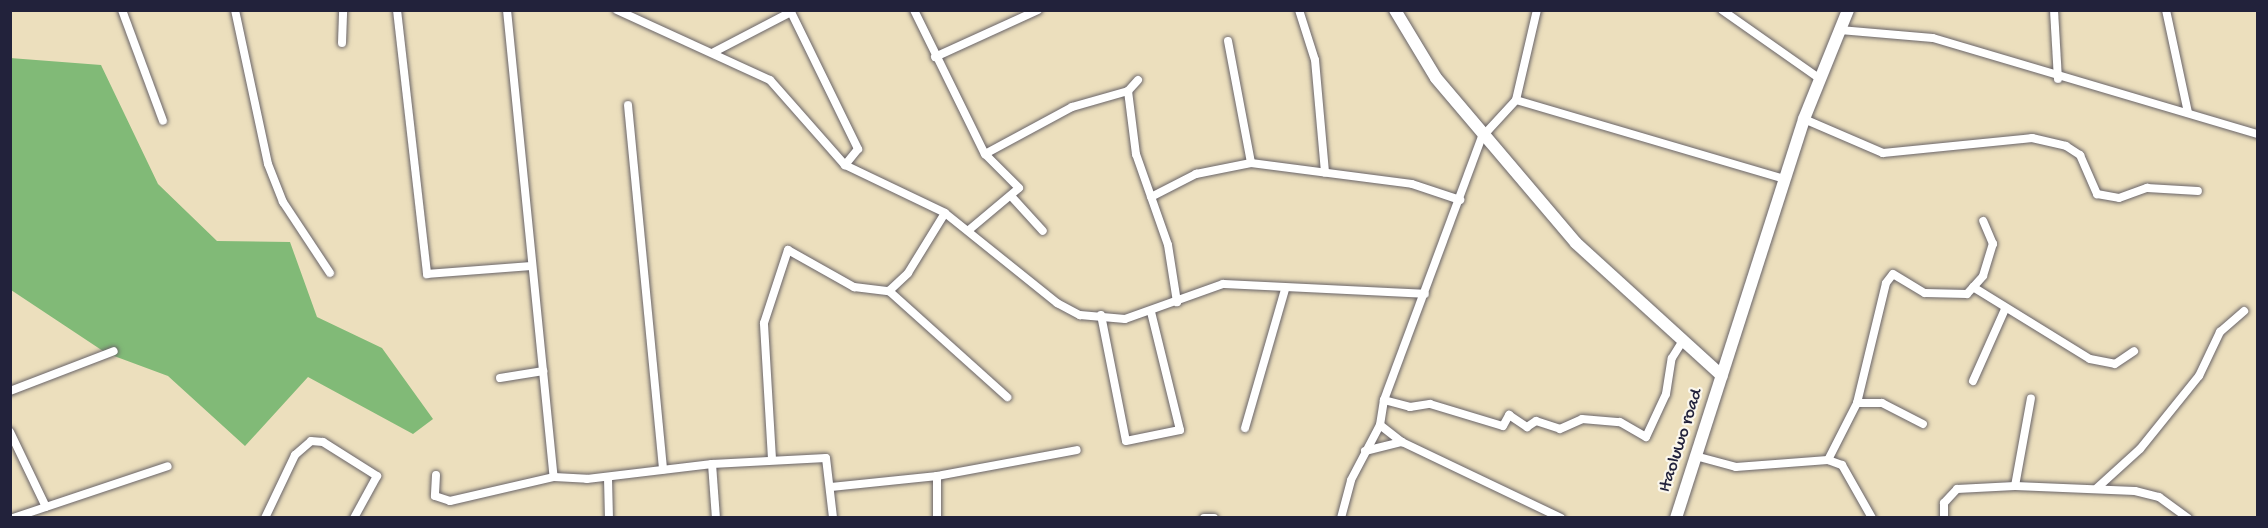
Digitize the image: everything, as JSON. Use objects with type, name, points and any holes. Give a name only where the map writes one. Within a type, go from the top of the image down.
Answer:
[{"type":"street","points":[[122,10],[163,122]]},
{"type":"street","points":[[235,10],[268,164],[283,202],[330,273]]},
{"type":"street","points":[[342,43],[344,10]]},
{"type":"street","points":[[397,10],[427,274],[531,266]]},
{"type":"street","points":[[507,10],[554,477]]},
{"type":"street","points":[[618,10],[714,52],[770,80],[845,165],[945,213],[1068,311],[1090,318],[1101,315],[1113,320],[1151,312],[1223,284],[1285,290],[1425,294]]},
{"type":"street","points":[[914,10],[935,57],[985,154],[1019,188],[969,230]]},
{"type":"street","points":[[935,57],[1038,10]]},
{"type":"street","points":[[1299,10],[1315,60],[1324,173]]},
{"type":"street","points":[[1395,10],[1431,70],[1482,137],[1576,243],[1722,376]]},
{"type":"street","points":[[1341,518],[1365,451],[1380,425],[1384,400],[1482,137],[1516,100],[1537,10]]},
{"type":"street","points":[[1722,10],[1821,79]]},
{"type":"street","name":"Itaoluwo road","points":[[1676,518],[1699,457],[1722,376],[1804,119],[1848,10]]},
{"type":"street","points":[[2054,10],[2058,79]]},
{"type":"street","points":[[2166,10],[2188,113]]},
{"type":"street","points":[[714,52],[791,11],[858,149],[845,165]]},
{"type":"street","points":[[1840,30],[1933,38],[2058,79],[2258,134]]},
{"type":"street","points":[[1228,41],[1251,163]]},
{"type":"street","points":[[985,154],[1072,107],[1128,91],[1138,80]]},
{"type":"street","points":[[1128,91],[1139,167],[1168,244],[1178,302]]},
{"type":"street","points":[[1516,100],[1784,179]]},
{"type":"street","points":[[628,105],[663,468]]},
{"type":"street","points":[[1804,119],[1883,153],[2032,138],[2066,146],[2080,155],[2097,194],[2119,198],[2147,188],[2198,191]]},
{"type":"street","points":[[1151,197],[1196,174],[1251,163],[1412,184],[1460,200]]},
{"type":"street","points":[[1011,196],[1043,231]]},
{"type":"street","points":[[889,291],[908,273],[945,213]]},
{"type":"street","points":[[1828,460],[1857,403],[1879,300],[1893,274],[1925,293],[1967,294],[1973,287],[1993,244],[1983,221]]},
{"type":"street","points":[[772,459],[764,323],[788,250],[854,287],[889,291],[1007,397]]},
{"type":"street","points":[[1973,287],[2005,309],[2090,359],[2115,364],[2134,351]]},
{"type":"street","points":[[1245,428],[1285,290]]},
{"type":"street","points":[[1973,381],[2005,309]]},
{"type":"street","points":[[2097,488],[2140,449],[2199,376],[2220,332],[2244,311]]},
{"type":"street","points":[[1101,315],[1126,441],[1180,429],[1151,312]]},
{"type":"street","points":[[1384,400],[1418,408],[1430,404],[1503,426],[1509,415],[1527,427],[1536,421],[1560,429],[1582,419],[1620,422],[1646,437],[1666,394],[1672,358],[1684,339]]},
{"type":"street","points":[[10,391],[114,351]]},
{"type":"street","points":[[500,378],[543,371]]},
{"type":"street","points":[[2015,486],[2031,398]]},
{"type":"street","points":[[1857,403],[1882,402],[1923,424]]},
{"type":"street","points":[[1380,425],[1402,442],[1561,518]]},
{"type":"street","points":[[10,432],[46,507]]},
{"type":"street","points":[[265,518],[295,455],[311,441],[323,442],[378,478],[354,518]]},
{"type":"street","points":[[1365,451],[1402,442]]},
{"type":"street","points":[[831,487],[937,476],[1077,450]]},
{"type":"street","points":[[1699,457],[1736,467],[1828,460],[1842,465],[1872,518]]},
{"type":"street","points":[[436,475],[435,496],[450,501],[554,477],[608,478],[663,468],[772,459],[826,458],[833,518]]},
{"type":"street","points":[[712,464],[716,518]]},
{"type":"street","points":[[12,518],[168,466]]},
{"type":"street","points":[[937,476],[937,518]]},
{"type":"street","points":[[608,478],[609,518]]},
{"type":"street","points":[[1944,518],[1944,503],[1957,489],[2015,486],[2097,488],[2159,497],[2188,518]]},
{"type":"street","points":[[1204,518],[1214,518]]},
{"type":"green space","points":[[10,58],[101,65],[158,184],[217,241],[290,242],[317,317],[382,348],[433,419],[413,434],[308,377],[245,446],[168,376],[106,353],[11,290]]}]
